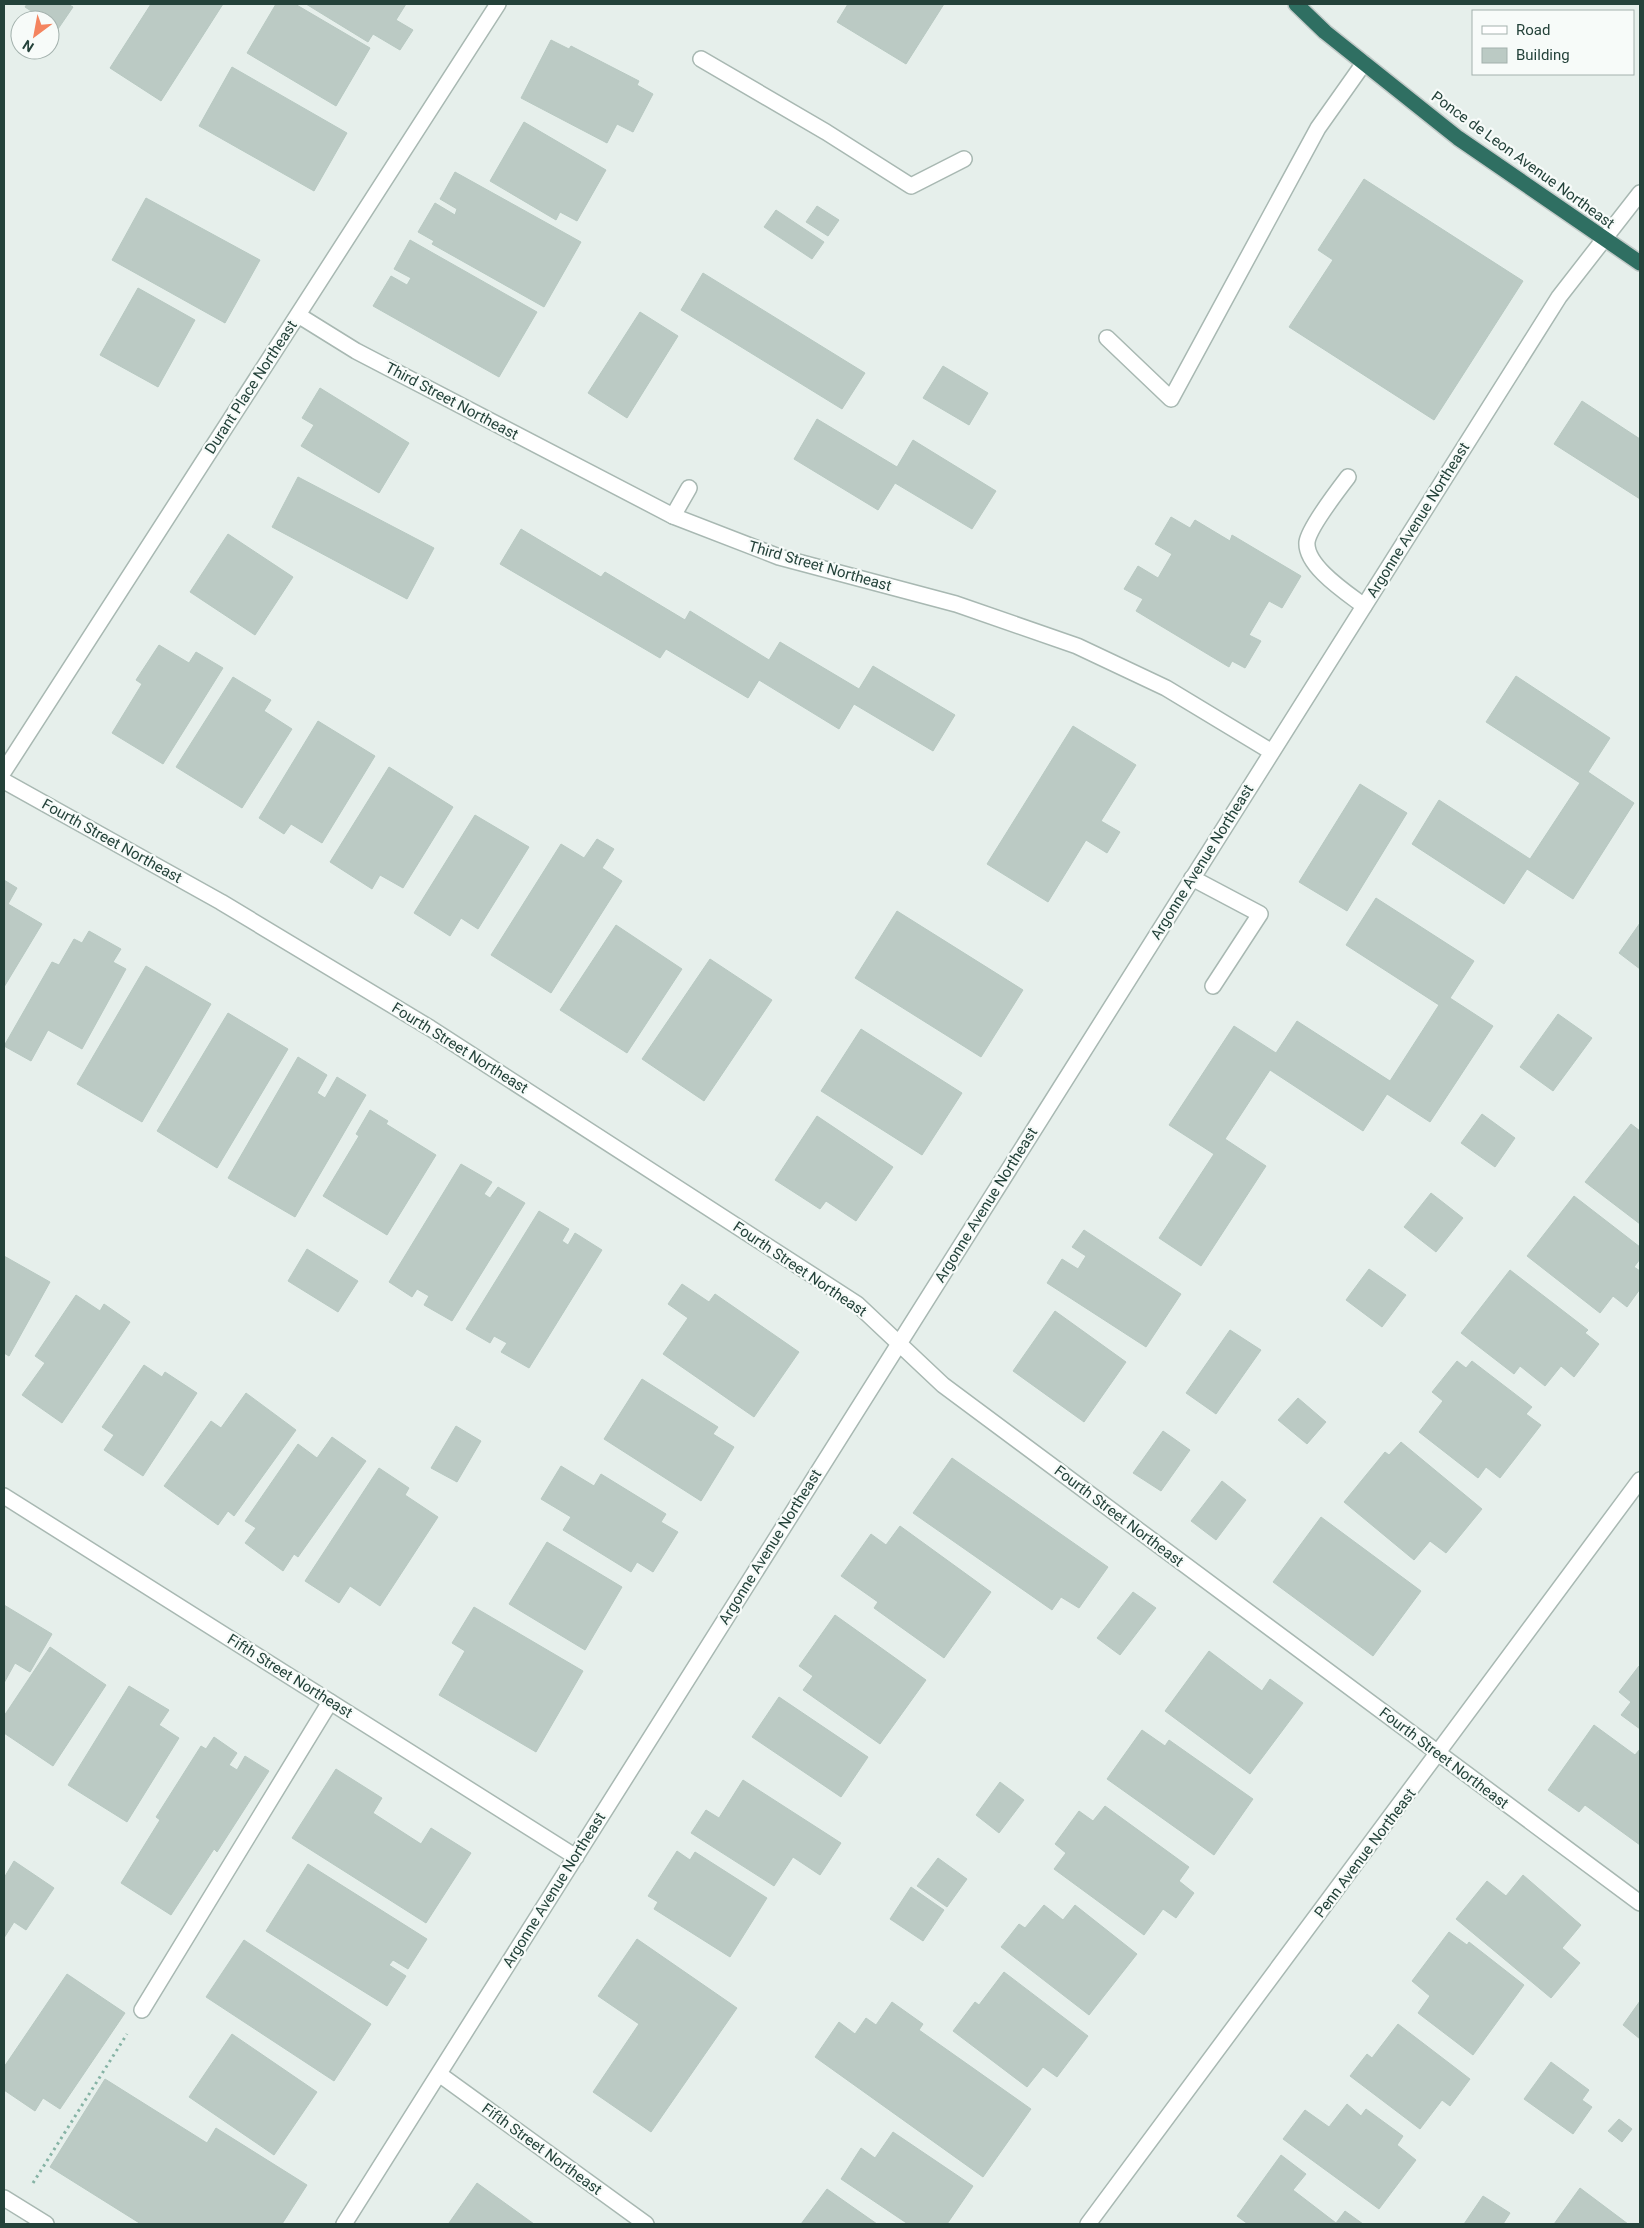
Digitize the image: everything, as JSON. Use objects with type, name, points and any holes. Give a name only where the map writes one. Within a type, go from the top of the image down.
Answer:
[{"type":"highway","name":"Ponce de Leon Avenue Northeast","points":[[1296,4],[1325,32],[1458,138],[1640,263]]},
{"type":"street","name":"Durant Place Northeast","points":[[4,771],[498,4]]},
{"type":"street","points":[[701,59],[826,132],[912,186],[964,158]]},
{"type":"street","points":[[1107,338],[1171,399],[1318,128],[1364,63]]},
{"type":"street","name":"Argonne Avenue Northeast","points":[[344,2224],[1559,297],[1640,193]]},
{"type":"street","name":"Third Street Northeast","points":[[298,315],[356,351],[673,516],[778,557],[956,604],[1077,646],[1166,688],[1272,752]]},
{"type":"street","points":[[1348,477],[1307,541],[1309,555],[1323,573],[1364,606]]},
{"type":"street","points":[[673,516],[690,488]]},
{"type":"street","name":"Fourth Street Northeast","points":[[4,781],[221,902],[430,1028],[857,1304],[943,1386],[1640,1903]]},
{"type":"street","points":[[1192,878],[1260,914],[1213,986]]},
{"type":"street","name":"Penn Avenue Northeast","points":[[1088,2224],[1640,1480]]},
{"type":"street","name":"Fifth Street Northeast","points":[[4,1496],[576,1857]]},
{"type":"street","points":[[142,2010],[330,1702]]},
{"type":"street","name":"Fifth Street Northeast","points":[[439,2074],[646,2224]]},
{"type":"street","points":[[4,2198],[46,2224]]},
{"type":"path","points":[[18,2207],[142,2010]]},
{"type":"building","points":[[27,4],[68,4],[73,7],[60,26],[60,10],[30,10],[25,7]]},
{"type":"building","points":[[151,4],[223,4],[161,101],[110,68]]},
{"type":"building","points":[[276,4],[295,4],[370,48],[336,106],[247,53]]},
{"type":"building","points":[[306,4],[406,4],[396,20],[413,30],[400,50],[373,34],[368,42]]},
{"type":"building","points":[[848,4],[944,4],[906,64],[837,22]]},
{"type":"building","points":[[551,40],[569,49],[571,46],[639,81],[637,85],[653,94],[633,132],[617,124],[607,143],[521,98]]},
{"type":"building","points":[[232,67],[347,133],[314,191],[199,126]]},
{"type":"building","points":[[524,122],[606,170],[577,221],[560,212],[556,220],[490,181]]},
{"type":"building","points":[[455,172],[581,242],[544,307],[432,244],[434,241],[418,232],[435,203],[455,215],[457,209],[440,199]]},
{"type":"building","points":[[1364,179],[1523,281],[1434,420],[1289,327],[1333,260],[1318,250]]},
{"type":"building","points":[[146,198],[260,260],[225,323],[112,260]]},
{"type":"building","points":[[817,206],[839,220],[828,236],[806,222]]},
{"type":"building","points":[[776,210],[824,242],[812,259],[764,227]]},
{"type":"building","points":[[410,240],[537,312],[499,377],[373,306],[391,276],[407,285],[411,278],[394,269]]},
{"type":"building","points":[[703,273],[865,373],[842,409],[681,310]]},
{"type":"building","points":[[138,288],[195,320],[158,387],[100,355]]},
{"type":"building","points":[[640,312],[678,336],[627,418],[588,393]]},
{"type":"building","points":[[943,366],[988,393],[969,425],[923,398]]},
{"type":"building","points":[[320,388],[409,443],[379,493],[301,446],[314,425],[302,418]]},
{"type":"building","points":[[1582,401],[1640,439],[1640,499],[1554,444]]},
{"type":"building","points":[[817,419],[897,467],[913,440],[996,491],[972,529],[895,483],[878,510],[794,459]]},
{"type":"building","points":[[298,477],[434,548],[407,599],[272,527]]},
{"type":"building","points":[[1171,517],[1190,528],[1195,520],[1230,541],[1232,535],[1301,576],[1282,608],[1269,601],[1249,635],[1261,641],[1245,668],[1232,661],[1229,667],[1136,611],[1143,599],[1124,589],[1138,566],[1158,578],[1172,554],[1155,544]]},
{"type":"building","points":[[521,529],[601,577],[605,572],[685,620],[690,611],[769,660],[780,642],[859,689],[873,666],[955,715],[933,751],[854,704],[839,729],[759,680],[748,698],[666,649],[660,658],[500,564]]},
{"type":"building","points":[[228,534],[293,577],[255,635],[190,592]]},
{"type":"building","points":[[159,645],[189,663],[196,652],[223,668],[163,764],[112,733],[142,684],[136,680]]},
{"type":"building","points":[[1516,676],[1610,738],[1588,772],[1634,803],[1573,899],[1527,869],[1504,904],[1412,844],[1439,800],[1530,859],[1580,783],[1486,722]]},
{"type":"building","points":[[233,677],[271,700],[264,711],[292,729],[242,808],[176,767]]},
{"type":"building","points":[[318,721],[375,756],[322,843],[291,824],[284,834],[259,818]]},
{"type":"building","points":[[1073,726],[1136,765],[1101,821],[1120,832],[1107,853],[1086,840],[1048,902],[987,864]]},
{"type":"building","points":[[389,767],[453,807],[403,888],[380,875],[372,889],[330,862]]},
{"type":"building","points":[[1360,784],[1407,813],[1347,911],[1299,882]]},
{"type":"building","points":[[475,815],[529,847],[478,929],[461,918],[450,936],[414,913]]},
{"type":"building","points":[[597,839],[614,849],[602,868],[622,881],[551,993],[491,955],[561,844],[584,858]]},
{"type":"building","points":[[4,880],[17,888],[8,904],[42,924],[4,987]]},
{"type":"building","points":[[1376,898],[1474,961],[1450,998],[1493,1026],[1430,1122],[1387,1094],[1363,1131],[1270,1070],[1225,1139],[1266,1166],[1201,1266],[1159,1238],[1214,1154],[1169,1125],[1234,1026],[1276,1053],[1297,1021],[1390,1081],[1439,1005],[1346,945]]},
{"type":"building","points":[[897,911],[1023,990],[981,1057],[855,978]]},
{"type":"building","points":[[1640,923],[1640,969],[1619,953]]},
{"type":"building","points":[[616,925],[682,969],[627,1053],[560,1010]]},
{"type":"building","points":[[89,931],[121,949],[113,962],[126,969],[82,1049],[48,1030],[31,1061],[4,1046],[52,962],[59,965],[74,939],[82,943]]},
{"type":"building","points":[[710,959],[772,1000],[704,1101],[642,1059]]},
{"type":"building","points":[[146,966],[211,1004],[142,1122],[77,1084]]},
{"type":"building","points":[[228,1013],[288,1049],[217,1168],[157,1131]]},
{"type":"building","points":[[1558,1014],[1592,1038],[1553,1091],[1520,1067]]},
{"type":"building","points":[[861,1029],[962,1093],[922,1155],[821,1091]]},
{"type":"building","points":[[298,1057],[327,1075],[317,1093],[325,1098],[337,1077],[366,1095],[295,1217],[228,1178]]},
{"type":"building","points":[[370,1110],[388,1121],[386,1124],[436,1155],[387,1235],[323,1196],[359,1136],[356,1134]]},
{"type":"building","points":[[1482,1114],[1515,1138],[1495,1167],[1461,1143]]},
{"type":"building","points":[[817,1116],[893,1167],[856,1221],[826,1201],[820,1209],[775,1180]]},
{"type":"building","points":[[1631,1124],[1640,1131],[1640,1224],[1585,1182]]},
{"type":"building","points":[[461,1164],[492,1182],[484,1194],[490,1198],[498,1187],[525,1203],[452,1321],[424,1305],[429,1296],[417,1289],[412,1297],[389,1282]]},
{"type":"building","points":[[1431,1193],[1463,1218],[1436,1252],[1404,1227]]},
{"type":"building","points":[[1574,1196],[1640,1247],[1640,1259],[1634,1267],[1640,1271],[1640,1289],[1627,1307],[1613,1296],[1600,1313],[1527,1256]]},
{"type":"building","points":[[539,1211],[569,1229],[562,1241],[568,1245],[575,1233],[602,1250],[529,1368],[501,1352],[507,1343],[494,1336],[490,1343],[466,1329]]},
{"type":"building","points":[[1084,1230],[1181,1294],[1146,1347],[1047,1283],[1062,1259],[1078,1269],[1086,1256],[1072,1247]]},
{"type":"building","points":[[307,1249],[358,1281],[338,1312],[288,1281]]},
{"type":"building","points":[[4,1256],[50,1282],[9,1356],[4,1353]]},
{"type":"building","points":[[1369,1269],[1406,1295],[1382,1327],[1346,1300]]},
{"type":"building","points":[[1510,1270],[1588,1330],[1585,1333],[1599,1344],[1574,1377],[1561,1366],[1545,1386],[1520,1366],[1514,1374],[1461,1333]]},
{"type":"building","points":[[682,1284],[709,1302],[715,1294],[799,1352],[754,1417],[663,1354],[688,1318],[668,1304]]},
{"type":"building","points":[[76,1295],[100,1311],[104,1304],[130,1322],[62,1423],[22,1395],[45,1363],[35,1356]]},
{"type":"building","points":[[1055,1311],[1126,1362],[1084,1422],[1013,1371]]},
{"type":"building","points":[[1230,1330],[1261,1350],[1216,1414],[1186,1393]]},
{"type":"building","points":[[1457,1361],[1466,1368],[1472,1361],[1532,1407],[1526,1414],[1541,1425],[1500,1478],[1486,1467],[1478,1478],[1419,1432],[1443,1401],[1432,1392]]},
{"type":"building","points":[[144,1365],[162,1377],[165,1372],[197,1393],[143,1476],[104,1450],[114,1435],[102,1427]]},
{"type":"building","points":[[642,1379],[718,1427],[713,1434],[734,1447],[701,1501],[604,1439]]},
{"type":"building","points":[[246,1393],[296,1430],[234,1516],[228,1511],[218,1525],[164,1486],[211,1421],[221,1428]]},
{"type":"building","points":[[1298,1398],[1326,1422],[1307,1444],[1278,1420]]},
{"type":"building","points":[[456,1426],[481,1441],[457,1482],[431,1468]]},
{"type":"building","points":[[1163,1431],[1190,1450],[1161,1491],[1133,1473]]},
{"type":"building","points":[[332,1437],[366,1461],[298,1557],[294,1554],[283,1571],[245,1543],[256,1528],[245,1521],[298,1444],[317,1458]]},
{"type":"building","points":[[1401,1442],[1482,1509],[1446,1553],[1430,1541],[1414,1560],[1344,1502],[1385,1452],[1389,1455]]},
{"type":"building","points":[[952,1458],[1108,1567],[1079,1608],[1061,1597],[1052,1610],[913,1513]]},
{"type":"building","points":[[561,1466],[594,1486],[601,1474],[666,1514],[661,1522],[678,1532],[653,1572],[637,1562],[631,1572],[563,1530],[571,1517],[541,1499]]},
{"type":"building","points":[[379,1468],[409,1488],[405,1495],[438,1517],[380,1606],[350,1586],[339,1603],[305,1581]]},
{"type":"building","points":[[1222,1481],[1246,1500],[1216,1540],[1191,1521]]},
{"type":"building","points":[[1321,1517],[1421,1591],[1373,1656],[1273,1582]]},
{"type":"building","points":[[900,1526],[991,1592],[944,1658],[874,1608],[878,1602],[841,1576],[871,1534],[886,1545]]},
{"type":"building","points":[[547,1542],[622,1587],[585,1650],[509,1604]]},
{"type":"building","points":[[1133,1592],[1156,1608],[1120,1655],[1097,1638]]},
{"type":"building","points":[[4,1605],[52,1634],[30,1672],[15,1663],[4,1683]]},
{"type":"building","points":[[474,1607],[583,1671],[536,1752],[439,1695],[465,1651],[452,1643]]},
{"type":"building","points":[[835,1615],[926,1680],[880,1744],[803,1690],[813,1676],[799,1666]]},
{"type":"building","points":[[50,1647],[106,1685],[53,1766],[4,1733],[4,1716]]},
{"type":"building","points":[[1209,1651],[1262,1691],[1270,1679],[1303,1703],[1250,1774],[1165,1711]]},
{"type":"building","points":[[1639,1666],[1640,1729],[1621,1715],[1631,1702],[1619,1692]]},
{"type":"building","points":[[129,1686],[169,1710],[159,1725],[179,1738],[127,1822],[68,1785]]},
{"type":"building","points":[[779,1697],[868,1757],[841,1797],[752,1737]]},
{"type":"building","points":[[1594,1725],[1635,1755],[1640,1749],[1640,1845],[1585,1805],[1579,1812],[1548,1790]]},
{"type":"building","points":[[1142,1730],[1165,1746],[1169,1740],[1253,1799],[1214,1855],[1107,1779]]},
{"type":"building","points":[[214,1737],[237,1753],[229,1765],[237,1770],[245,1756],[269,1771],[217,1852],[214,1849],[171,1915],[121,1883],[160,1820],[156,1817],[201,1746],[206,1749]]},
{"type":"building","points":[[336,1769],[382,1798],[373,1813],[421,1844],[431,1828],[471,1853],[426,1923],[292,1838]]},
{"type":"building","points":[[743,1780],[841,1843],[820,1875],[793,1857],[774,1886],[691,1833],[706,1810],[719,1818]]},
{"type":"building","points":[[1000,1782],[1024,1800],[999,1833],[976,1815]]},
{"type":"building","points":[[1105,1806],[1189,1867],[1179,1881],[1194,1893],[1176,1918],[1163,1909],[1144,1935],[1054,1869],[1066,1853],[1055,1844],[1079,1811],[1093,1821]]},
{"type":"building","points":[[677,1851],[690,1860],[695,1852],[767,1898],[730,1957],[654,1909],[658,1902],[648,1896]]},
{"type":"building","points":[[938,1858],[967,1879],[947,1907],[917,1886]]},
{"type":"building","points":[[14,1861],[54,1888],[26,1930],[14,1922],[4,1938],[4,1878]]},
{"type":"building","points":[[308,1864],[427,1939],[408,1969],[393,1960],[389,1965],[406,1976],[387,2006],[266,1931]]},
{"type":"building","points":[[1523,1875],[1581,1925],[1562,1948],[1580,1963],[1551,1998],[1456,1919],[1487,1881],[1506,1896]]},
{"type":"building","points":[[911,1887],[944,1910],[923,1941],[890,1919]]},
{"type":"building","points":[[1044,1905],[1063,1920],[1075,1905],[1137,1954],[1089,2015],[1001,1947],[1019,1924],[1025,1928]]},
{"type":"building","points":[[1449,1932],[1467,1945],[1469,1942],[1524,1985],[1473,2055],[1418,2013],[1430,1996],[1412,1981]]},
{"type":"building","points":[[637,1939],[737,2008],[651,2132],[593,2092],[639,2024],[598,1996]]},
{"type":"building","points":[[244,1940],[371,2024],[334,2081],[206,1997]]},
{"type":"building","points":[[1004,1972],[1088,2036],[1057,2077],[1043,2067],[1027,2087],[953,2031],[975,2002],[979,2005]]},
{"type":"building","points":[[67,1974],[125,2013],[60,2109],[43,2098],[35,2111],[4,2090],[4,2067]]},
{"type":"building","points":[[1640,2001],[1640,2039],[1623,2025]]},
{"type":"building","points":[[892,2002],[923,2024],[919,2030],[1031,2109],[983,2177],[815,2057],[839,2022],[855,2034],[866,2018],[876,2025]]},
{"type":"building","points":[[1398,2024],[1470,2079],[1450,2106],[1442,2100],[1420,2129],[1350,2076],[1367,2054],[1372,2058]]},
{"type":"building","points":[[232,2034],[317,2092],[274,2155],[189,2097]]},
{"type":"building","points":[[1551,2062],[1589,2090],[1582,2100],[1592,2107],[1573,2134],[1524,2099]]},
{"type":"building","points":[[105,2079],[207,2143],[216,2128],[307,2185],[282,2224],[141,2224],[50,2167]]},
{"type":"building","points":[[1347,2104],[1361,2116],[1366,2109],[1403,2136],[1397,2145],[1416,2160],[1379,2209],[1283,2139],[1305,2110],[1329,2127]]},
{"type":"building","points":[[1619,2119],[1632,2129],[1622,2142],[1608,2131]]},
{"type":"building","points":[[893,2132],[973,2186],[947,2224],[908,2224],[841,2179],[861,2148],[875,2158]]},
{"type":"building","points":[[1281,2155],[1306,2174],[1293,2190],[1336,2223],[1345,2211],[1363,2224],[1248,2224],[1237,2216]]},
{"type":"building","points":[[477,2183],[534,2224],[449,2223]]},
{"type":"building","points":[[1580,2188],[1628,2224],[1554,2224]]},
{"type":"building","points":[[827,2189],[877,2224],[801,2224]]},
{"type":"building","points":[[1483,2196],[1510,2213],[1503,2224],[1464,2224]]}]
